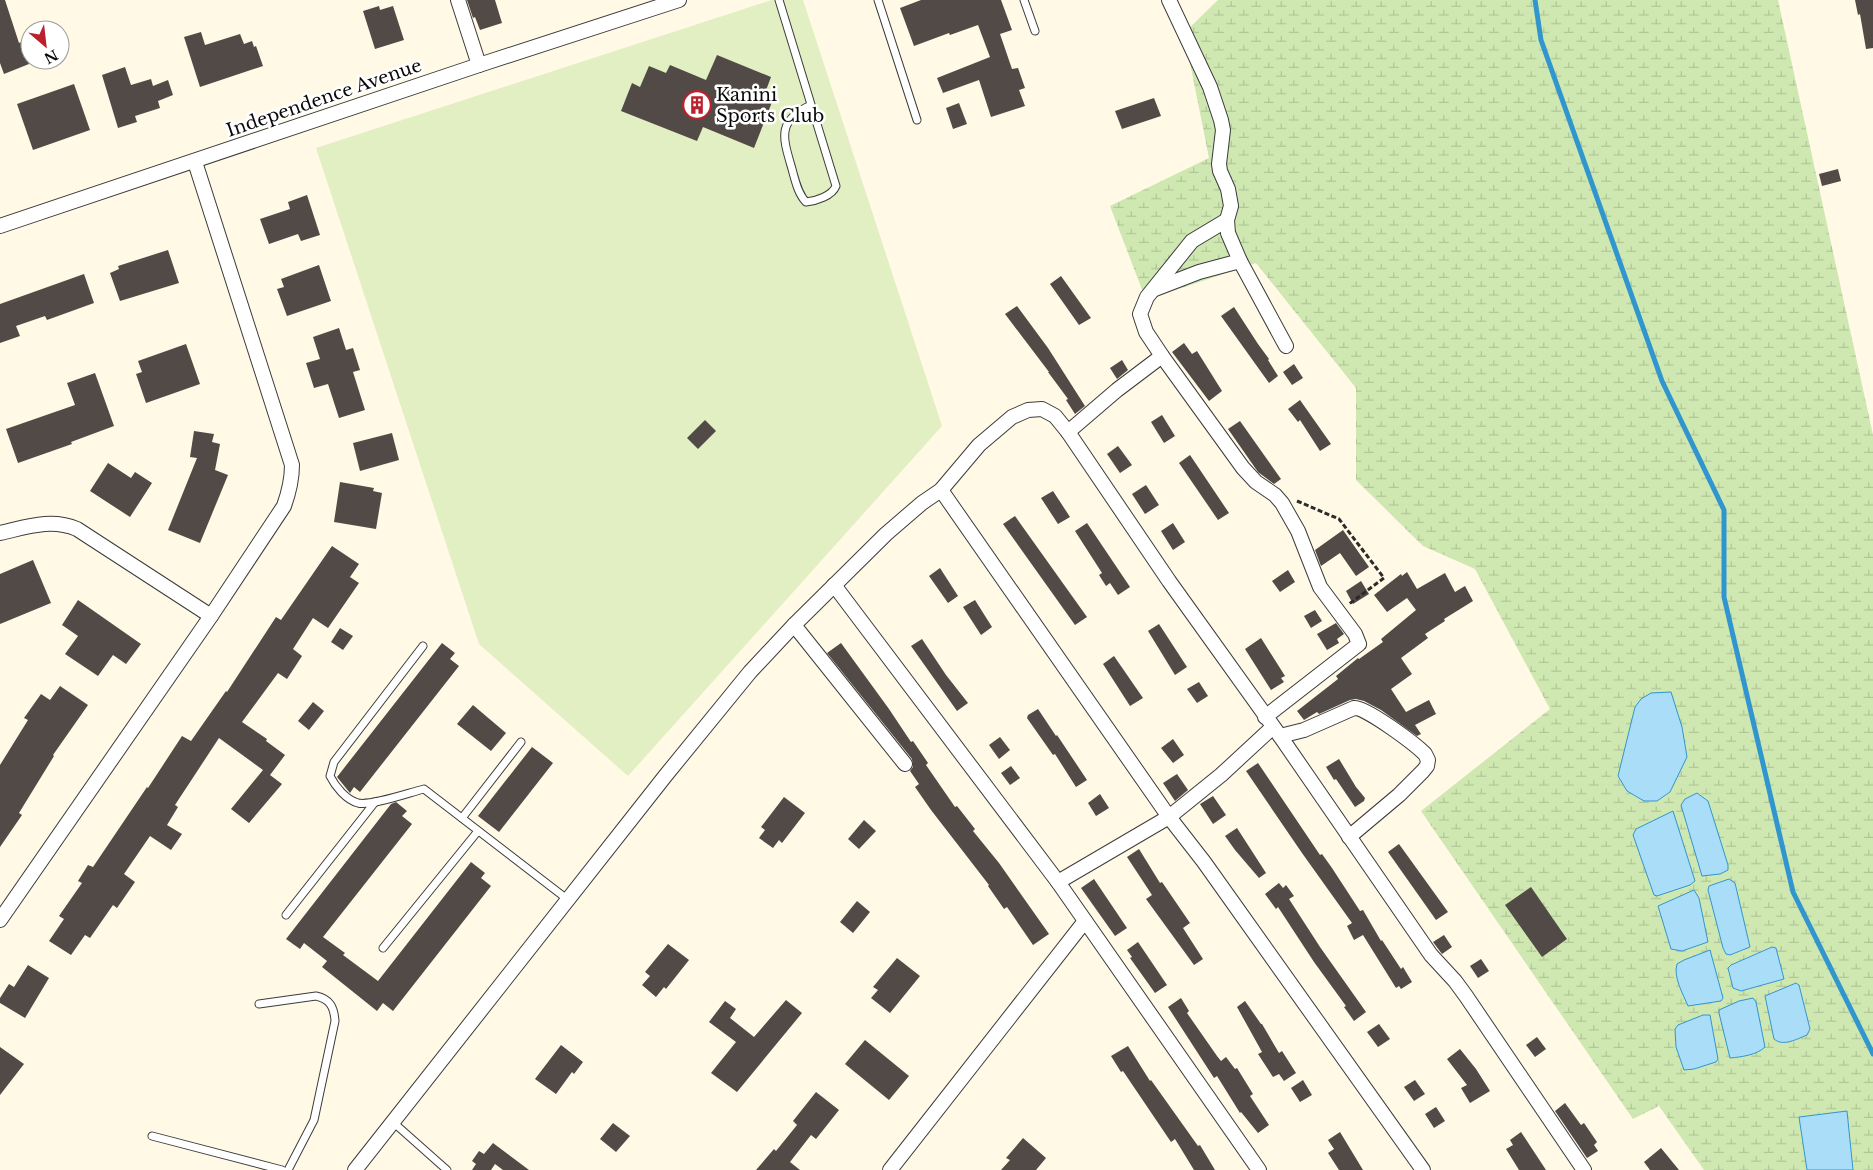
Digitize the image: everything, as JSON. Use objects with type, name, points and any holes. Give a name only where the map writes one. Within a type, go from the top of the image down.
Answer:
[{"type":"street","points":[[458,0],[479,65]]},
{"type":"street","name":"Independence Avenue","points":[[0,226],[195,162],[659,3],[679,0]]},
{"type":"street","points":[[1170,0],[1218,108],[1223,130],[1220,171],[1230,197],[1231,206],[1227,220],[1228,233],[1240,261],[1286,346]]},
{"type":"street","points":[[0,920],[211,616],[284,506],[291,486],[292,465],[195,162]]},
{"type":"street","points":[[1058,882],[1169,817],[1221,775],[1358,644],[1355,634],[1320,587],[1298,531],[1282,503],[1250,476],[1162,356],[1146,332],[1140,314],[1143,304],[1152,291],[1192,241],[1227,220]]},
{"type":"street","points":[[1152,291],[1199,272],[1240,261]]},
{"type":"street","points":[[1068,432],[1117,390],[1162,356]]},
{"type":"street","points":[[356,1170],[567,899],[750,672],[794,625],[886,534],[941,490],[979,445],[1012,417],[1028,410],[1042,410],[1055,416],[1068,432],[1168,581],[1273,727],[1431,955],[1466,996],[1584,1170]]},
{"type":"street","points":[[941,490],[1169,817],[1204,862],[1423,1170]]},
{"type":"street","points":[[0,533],[44,523],[66,524],[77,529],[211,616]]},
{"type":"street","points":[[834,585],[1058,882],[1259,1170]]},
{"type":"street","points":[[794,625],[905,764]]},
{"type":"street","points":[[1273,727],[1304,730],[1354,708],[1359,708],[1379,720],[1425,754],[1428,760],[1427,766],[1423,771],[1399,795],[1349,837]]},
{"type":"street","points":[[890,1170],[1085,921]]},
{"type":"lane","points":[[779,0],[836,186],[830,194],[806,202],[802,198],[796,183],[783,134],[792,116],[811,105]]},
{"type":"lane","points":[[878,0],[917,120]]},
{"type":"lane","points":[[1024,0],[1035,31]]},
{"type":"lane","points":[[423,646],[334,762],[330,776],[335,785],[357,803],[375,802],[424,789],[567,899]]},
{"type":"lane","points":[[462,818],[521,742]]},
{"type":"lane","points":[[286,915],[375,802]]},
{"type":"lane","points":[[383,948],[478,830]]},
{"type":"lane","points":[[259,1004],[316,996],[324,997],[330,1001],[334,1010],[335,1020],[314,1120],[288,1170]]},
{"type":"lane","points":[[394,1122],[447,1170]]},
{"type":"lane","points":[[152,1136],[282,1170]]},
{"type":"path","points":[[1294,500],[1339,519],[1384,578],[1347,606],[1334,606]]},
{"type":"green space","points":[[772,0],[803,0],[942,426],[628,776],[479,644],[316,148]]},
{"type":"green space","points":[[1218,0],[1778,0],[1873,435],[1873,1170],[1853,1170],[1847,1111],[1799,1117],[1807,1170],[1704,1170],[1659,1106],[1633,1119],[1421,811],[1550,709],[1475,569],[1423,546],[1356,480],[1356,388],[1256,263],[1146,300],[1110,206],[1209,158],[1184,33]],"holes":[[[1641,699],[1675,780],[1670,792]],[[1729,879],[1744,950],[1730,955],[1726,954],[1708,890],[1709,886]],[[1694,890],[1708,942],[1682,951],[1671,949],[1658,906]],[[1771,947],[1784,979],[1741,991],[1728,968],[1730,965]],[[1676,969],[1721,1001],[1688,1006]],[[1797,983],[1810,1029],[1774,1039],[1765,996]]]},
{"type":"water","points":[[1671,692],[1682,727],[1687,757],[1670,792],[1657,801],[1644,801],[1627,791],[1618,776],[1635,707],[1641,699],[1651,693]]},
{"type":"water","points":[[1697,793],[1708,801],[1728,865],[1728,870],[1720,874],[1702,876],[1681,805],[1685,799]]},
{"type":"water","points":[[1673,811],[1695,881],[1690,885],[1657,896],[1654,895],[1633,835],[1636,829]]},
{"type":"water","points":[[1729,879],[1735,883],[1750,947],[1730,955],[1726,954],[1723,948],[1708,890],[1709,886]]},
{"type":"water","points":[[1694,890],[1699,898],[1708,942],[1682,951],[1671,949],[1658,906]]},
{"type":"water","points":[[1772,947],[1776,948],[1784,979],[1741,991],[1733,988],[1728,968]]},
{"type":"water","points":[[1710,950],[1723,998],[1721,1001],[1688,1006],[1677,980],[1677,964]]},
{"type":"water","points":[[1796,983],[1799,985],[1810,1029],[1807,1035],[1795,1040],[1778,1041],[1774,1039],[1765,996]]},
{"type":"water","points":[[1753,998],[1756,1002],[1765,1047],[1753,1054],[1730,1058],[1719,1010],[1739,1001]]},
{"type":"water","points":[[1703,1015],[1710,1015],[1718,1059],[1716,1062],[1684,1070],[1676,1047],[1675,1029],[1678,1025]]},
{"type":"water","points":[[1847,1111],[1853,1170],[1807,1170],[1799,1117]]},
{"type":"building","points":[[0,0],[5,0],[20,42],[20,68],[4,74],[0,63]]},
{"type":"building","points":[[467,0],[495,0],[502,23],[480,30],[475,17],[473,18]]},
{"type":"building","points":[[921,0],[1001,0],[1012,30],[1000,34],[1012,69],[1018,68],[1025,88],[1019,90],[1025,106],[991,117],[979,80],[943,93],[937,78],[990,57],[978,25],[914,46],[900,8]]},
{"type":"building","points":[[1855,0],[1873,0],[1873,48],[1866,49],[1860,14],[1858,15]]},
{"type":"building","points":[[379,6],[380,10],[393,6],[404,40],[375,49],[363,11]]},
{"type":"building","points":[[201,32],[205,45],[240,34],[244,44],[252,41],[254,47],[256,46],[263,66],[200,87],[184,37]]},
{"type":"building","name":"Kanini Sports Club","points":[[717,55],[771,77],[765,93],[774,97],[754,148],[703,127],[697,141],[621,111],[632,83],[640,87],[649,66],[666,73],[670,65],[706,80]]},
{"type":"building","points":[[125,67],[131,85],[151,79],[153,86],[168,80],[173,95],[158,101],[160,108],[135,116],[137,122],[118,128],[102,75]]},
{"type":"building","points":[[74,84],[90,130],[33,150],[17,104]]},
{"type":"building","points":[[1154,98],[1161,116],[1122,129],[1115,111]]},
{"type":"building","points":[[959,103],[967,124],[953,129],[946,108]]},
{"type":"building","points":[[1838,169],[1841,181],[1822,186],[1819,174]]},
{"type":"building","points":[[307,195],[320,235],[301,241],[298,234],[269,244],[260,219],[290,209],[288,202]]},
{"type":"building","points":[[168,250],[179,283],[120,301],[110,273],[119,269],[118,266]]},
{"type":"building","points":[[319,265],[331,301],[287,316],[277,289],[284,287],[281,279]]},
{"type":"building","points":[[84,274],[94,303],[47,320],[45,316],[16,326],[20,336],[0,343],[0,304]]},
{"type":"building","points":[[1061,276],[1091,318],[1079,325],[1050,284]]},
{"type":"building","points":[[1017,306],[1048,348],[1085,406],[1075,414],[1066,400],[1068,399],[1005,314]]},
{"type":"building","points":[[1234,307],[1269,359],[1278,376],[1269,383],[1221,316]]},
{"type":"building","points":[[339,328],[346,350],[353,348],[360,370],[353,372],[365,410],[339,418],[328,384],[314,388],[306,363],[320,359],[313,337]]},
{"type":"building","points":[[1184,343],[1192,354],[1197,351],[1222,391],[1209,401],[1172,352]]},
{"type":"building","points":[[186,344],[200,384],[146,403],[136,374],[142,372],[138,361]]},
{"type":"building","points":[[1122,360],[1128,370],[1117,379],[1110,368]]},
{"type":"building","points":[[1294,364],[1303,378],[1292,385],[1283,372]]},
{"type":"building","points":[[95,373],[114,426],[71,442],[72,444],[18,463],[6,429],[75,405],[67,383]]},
{"type":"building","points":[[1300,400],[1331,444],[1320,451],[1300,420],[1298,422],[1288,409]]},
{"type":"building","points":[[1162,415],[1175,436],[1164,443],[1151,422]]},
{"type":"building","points":[[705,420],[716,431],[698,449],[687,438]]},
{"type":"building","points":[[1240,421],[1281,479],[1274,484],[1258,472],[1228,429]]},
{"type":"building","points":[[194,431],[214,434],[212,442],[220,444],[215,470],[228,475],[200,543],[168,530],[197,458],[190,457]]},
{"type":"building","points":[[392,433],[399,460],[360,471],[353,443]]},
{"type":"building","points":[[1118,446],[1132,465],[1120,473],[1107,454]]},
{"type":"building","points":[[1190,455],[1229,513],[1218,520],[1179,463]]},
{"type":"building","points":[[108,463],[131,478],[135,472],[152,483],[130,517],[90,491]]},
{"type":"building","points":[[340,482],[374,488],[373,491],[382,493],[376,529],[334,522]]},
{"type":"building","points":[[1146,485],[1159,505],[1145,514],[1132,494]]},
{"type":"building","points":[[1053,491],[1070,517],[1058,524],[1041,498]]},
{"type":"building","points":[[1015,516],[1087,617],[1075,625],[1003,524]]},
{"type":"building","points":[[1087,523],[1130,587],[1118,595],[1110,583],[1106,586],[1099,575],[1102,573],[1075,531]]},
{"type":"building","points":[[1173,523],[1185,542],[1173,550],[1161,531]]},
{"type":"building","points":[[1343,530],[1369,567],[1356,576],[1340,553],[1321,566],[1315,550]]},
{"type":"building","points":[[332,546],[359,564],[350,577],[359,583],[328,628],[313,618],[293,649],[302,656],[287,679],[278,673],[242,722],[267,739],[266,741],[285,755],[270,775],[282,784],[249,823],[231,809],[263,770],[219,738],[175,805],[178,807],[167,825],[182,834],[171,850],[150,836],[124,874],[135,882],[117,908],[113,905],[90,938],[85,935],[71,955],[49,941],[64,919],[59,916],[82,883],[78,881],[88,865],[93,867],[182,736],[191,741],[227,692],[276,617],[281,620]]},
{"type":"building","points":[[33,560],[51,603],[0,624],[0,574]]},
{"type":"building","points":[[940,568],[958,596],[948,603],[929,576]]},
{"type":"building","points":[[1288,570],[1295,582],[1280,592],[1272,581]]},
{"type":"building","points":[[1407,572],[1417,589],[1445,573],[1455,592],[1465,586],[1473,601],[1444,619],[1445,621],[1425,634],[1428,638],[1401,658],[1412,674],[1391,689],[1406,712],[1429,700],[1436,714],[1415,725],[1421,734],[1417,736],[1381,710],[1356,699],[1319,714],[1317,712],[1304,720],[1297,711],[1338,679],[1336,676],[1358,658],[1383,642],[1381,639],[1416,610],[1407,598],[1387,612],[1374,595],[1401,574],[1402,576]]},
{"type":"building","points":[[1361,581],[1369,594],[1353,604],[1346,591]]},
{"type":"building","points":[[78,600],[141,644],[126,664],[113,655],[98,676],[65,654],[78,636],[62,625]]},
{"type":"building","points":[[975,600],[992,627],[981,635],[963,607]]},
{"type":"building","points":[[1315,610],[1322,621],[1311,628],[1304,616]]},
{"type":"building","points":[[1336,623],[1344,634],[1337,639],[1339,643],[1327,650],[1317,634]]},
{"type":"building","points":[[1159,624],[1187,667],[1175,675],[1148,631]]},
{"type":"building","points":[[340,628],[353,636],[343,650],[331,642]]},
{"type":"building","points":[[1261,638],[1285,676],[1281,678],[1284,682],[1271,690],[1245,649]]},
{"type":"building","points":[[922,639],[946,675],[968,703],[957,711],[911,646]]},
{"type":"building","points":[[442,643],[455,653],[450,659],[459,666],[360,792],[354,787],[350,793],[337,777]]},
{"type":"building","points":[[841,643],[911,742],[913,741],[928,763],[926,765],[955,807],[957,806],[975,829],[973,831],[999,863],[1049,934],[1033,945],[1007,907],[1004,909],[989,885],[915,787],[919,784],[910,771],[913,767],[912,759],[827,653]]},
{"type":"building","points":[[1114,656],[1143,698],[1130,706],[1103,664]]},
{"type":"building","points":[[1199,682],[1208,696],[1197,703],[1187,689]]},
{"type":"building","points":[[60,686],[88,705],[53,755],[19,813],[22,815],[0,847],[0,765],[28,720],[24,718],[41,694],[50,700]]},
{"type":"building","points":[[313,702],[324,711],[309,730],[298,721]]},
{"type":"building","points":[[473,705],[506,733],[491,751],[457,724]]},
{"type":"building","points":[[1038,709],[1087,780],[1076,787],[1055,754],[1053,755],[1027,718],[1028,715]]},
{"type":"building","points":[[1000,737],[1010,750],[999,759],[989,745]]},
{"type":"building","points":[[1173,739],[1184,755],[1173,763],[1161,748]]},
{"type":"building","points":[[532,747],[553,763],[499,832],[478,816]]},
{"type":"building","points":[[1339,759],[1365,798],[1364,801],[1355,807],[1326,767]]},
{"type":"building","points":[[1258,763],[1320,855],[1322,854],[1332,868],[1360,911],[1363,910],[1381,941],[1401,969],[1403,967],[1412,982],[1401,989],[1399,986],[1396,988],[1363,935],[1354,940],[1347,926],[1352,923],[1246,771]]},
{"type":"building","points":[[1011,766],[1020,778],[1010,785],[1001,773]]},
{"type":"building","points":[[1177,774],[1188,790],[1175,801],[1163,783]]},
{"type":"building","points":[[1100,794],[1109,808],[1096,816],[1088,803]]},
{"type":"building","points":[[1213,796],[1226,815],[1213,824],[1200,804]]},
{"type":"building","points":[[784,797],[805,813],[782,843],[779,840],[773,848],[759,838],[765,830],[761,827]]},
{"type":"building","points":[[396,802],[407,811],[402,816],[412,824],[323,937],[345,953],[343,955],[378,981],[471,862],[485,873],[481,878],[491,886],[393,1011],[383,1003],[377,1011],[322,967],[327,961],[304,943],[300,949],[286,939],[391,804]]},
{"type":"building","points":[[864,820],[876,831],[859,849],[848,839]]},
{"type":"building","points":[[1237,828],[1266,873],[1259,878],[1225,836]]},
{"type":"building","points":[[1399,844],[1448,912],[1436,920],[1388,852]]},
{"type":"building","points":[[1139,849],[1160,883],[1162,882],[1190,923],[1183,928],[1203,959],[1194,965],[1146,899],[1152,895],[1127,857]]},
{"type":"building","points":[[1094,879],[1127,928],[1115,936],[1081,888]]},
{"type":"building","points":[[1279,883],[1283,888],[1286,885],[1294,896],[1289,899],[1366,1012],[1354,1021],[1344,1007],[1346,1006],[1278,907],[1276,909],[1265,894]]},
{"type":"building","points":[[1531,887],[1567,939],[1542,957],[1505,905]]},
{"type":"building","points":[[857,901],[870,912],[853,933],[840,922]]},
{"type":"building","points":[[1444,935],[1452,947],[1442,954],[1433,942]]},
{"type":"building","points":[[1138,942],[1167,985],[1155,993],[1130,958],[1132,957],[1127,950]]},
{"type":"building","points":[[668,944],[689,960],[666,989],[664,987],[656,997],[642,985],[650,976],[645,972]]},
{"type":"building","points":[[897,958],[920,976],[890,1013],[871,998],[878,990],[873,987]]},
{"type":"building","points":[[1481,959],[1489,971],[1478,978],[1470,966]]},
{"type":"building","points":[[28,965],[49,978],[25,1018],[0,1003],[0,998],[9,984],[14,987]]},
{"type":"building","points":[[1181,998],[1189,1011],[1187,1013],[1217,1056],[1221,1061],[1226,1057],[1235,1069],[1237,1068],[1253,1094],[1250,1096],[1269,1125],[1258,1133],[1240,1113],[1217,1076],[1214,1078],[1168,1007]]},
{"type":"building","points":[[786,1000],[802,1013],[737,1092],[711,1073],[736,1042],[709,1022],[725,1001],[736,1009],[730,1018],[754,1037]]},
{"type":"building","points":[[1245,1001],[1262,1024],[1279,1053],[1282,1051],[1296,1073],[1284,1081],[1279,1074],[1273,1077],[1258,1054],[1262,1052],[1237,1007]]},
{"type":"building","points":[[1379,1024],[1390,1039],[1378,1047],[1367,1032]]},
{"type":"building","points":[[1537,1037],[1546,1049],[1535,1057],[1526,1045]]},
{"type":"building","points":[[865,1040],[909,1076],[889,1100],[845,1064]]},
{"type":"building","points":[[561,1045],[583,1062],[574,1074],[572,1072],[556,1094],[535,1079]]},
{"type":"building","points":[[1128,1046],[1150,1081],[1198,1146],[1200,1145],[1215,1170],[1194,1170],[1175,1139],[1171,1142],[1123,1071],[1121,1072],[1111,1056]]},
{"type":"building","points":[[0,1047],[24,1064],[0,1095]]},
{"type":"building","points":[[1460,1049],[1490,1091],[1470,1103],[1461,1088],[1467,1085],[1447,1059]]},
{"type":"building","points":[[1303,1080],[1312,1095],[1300,1102],[1291,1088]]},
{"type":"building","points":[[1415,1080],[1425,1094],[1414,1101],[1404,1087]]},
{"type":"building","points":[[816,1092],[839,1110],[816,1139],[811,1135],[790,1162],[800,1170],[756,1170],[774,1149],[776,1151],[797,1125],[793,1121]]},
{"type":"building","points":[[1565,1103],[1581,1125],[1584,1123],[1597,1142],[1594,1145],[1598,1151],[1587,1158],[1555,1111]]},
{"type":"building","points":[[1436,1107],[1445,1121],[1434,1128],[1425,1114]]},
{"type":"building","points":[[613,1123],[630,1136],[616,1152],[600,1139]]},
{"type":"building","points":[[1340,1132],[1363,1170],[1339,1170],[1328,1153],[1334,1149],[1328,1140]]},
{"type":"building","points":[[1521,1132],[1546,1170],[1519,1170],[1506,1149],[1513,1145],[1510,1140]]},
{"type":"building","points":[[1023,1138],[1046,1158],[1036,1170],[1001,1170],[1010,1160],[1006,1158]]},
{"type":"building","points":[[493,1143],[529,1170],[503,1170],[495,1164],[491,1170],[472,1170],[476,1164],[472,1161],[479,1151],[484,1154]]},
{"type":"building","points":[[1661,1148],[1679,1170],[1650,1170],[1644,1162]]},
{"type":"waterway","points":[[1535,0],[1541,40],[1662,381],[1724,510],[1724,597],[1793,892],[1873,1054]]},
{"type":"place","name":"Kanini Sports Club","points":[[697,105]]}]
